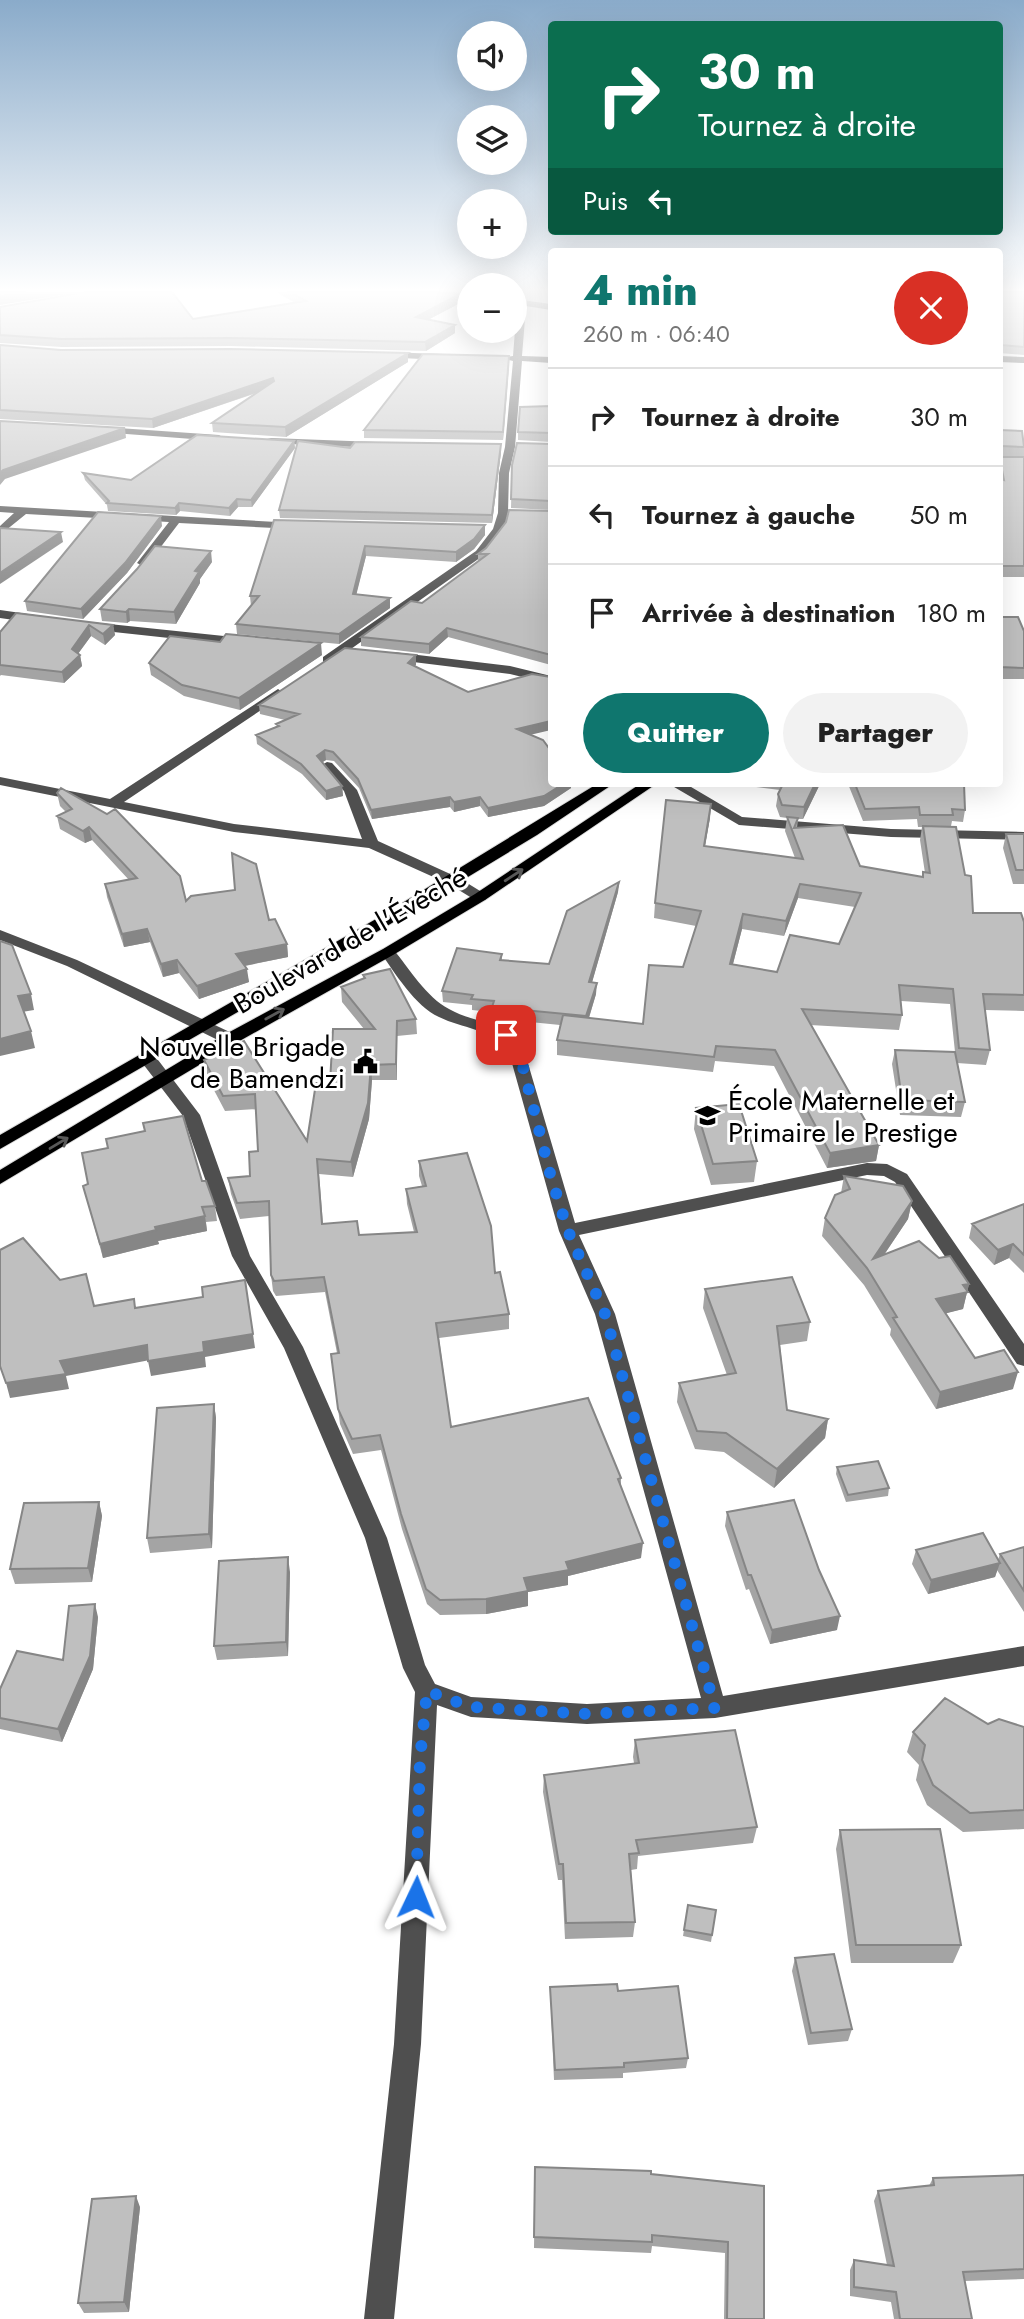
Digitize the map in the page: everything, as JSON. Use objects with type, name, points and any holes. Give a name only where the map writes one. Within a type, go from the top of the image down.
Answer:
[{"type":"main road","name":"Boulevard de l'Évêché","points":[[0,1143],[146,1056],[454,881],[601,787]]},
{"type":"main road","name":"Boulevard de l'Évêché","points":[[0,1178],[230,1039],[388,952],[480,897],[645,787]]},
{"type":"street","points":[[319,666],[480,553],[498,529],[509,513],[504,473],[510,447],[513,400]]},
{"type":"street","points":[[86,429],[230,439]]},
{"type":"street","points":[[257,440],[385,445]]},
{"type":"street","points":[[496,447],[523,447]]},
{"type":"street","points":[[0,509],[175,521],[312,526]]},
{"type":"street","points":[[0,532],[24,510]]},
{"type":"street","points":[[133,577],[175,521]]},
{"type":"street","points":[[477,529],[498,529]]},
{"type":"street","points":[[0,614],[49,621]]},
{"type":"street","points":[[86,622],[260,643]]},
{"type":"street","points":[[314,648],[510,670],[548,679]]},
{"type":"street","points":[[112,804],[284,689]]},
{"type":"street","points":[[327,766],[350,790],[372,845]]},
{"type":"street","points":[[0,781],[233,828],[372,845],[454,881],[480,897]]},
{"type":"street","points":[[681,787],[739,821],[891,833],[1024,836]]},
{"type":"street","points":[[0,935],[72,963],[230,1039]]},
{"type":"street","points":[[388,952],[441,1013],[469,1020],[506,1035],[516,1047],[568,1231],[605,1314],[715,1708]]},
{"type":"street","points":[[146,1056],[191,1115],[241,1256],[293,1347],[376,1538],[414,1668],[427,1691],[420,1759],[414,1952],[391,2217],[379,2319]]},
{"type":"street","points":[[568,1231],[867,1169],[887,1170],[901,1178],[1024,1359]]},
{"type":"street","points":[[427,1691],[471,1707],[574,1713],[715,1708],[1024,1656]]},
{"type":"building","points":[[0,400],[207,400],[152,419],[0,410]]},
{"type":"building","points":[[246,400],[330,400],[285,427],[212,423]]},
{"type":"building","points":[[387,400],[506,400],[503,432],[364,430]]},
{"type":"building","points":[[548,406],[548,433],[518,432],[520,407]]},
{"type":"building","points":[[0,421],[125,428],[0,473]]},
{"type":"building","points":[[1003,430],[1022,431],[1024,447],[1003,446]]},
{"type":"building","points":[[197,435],[294,441],[251,500],[237,499],[229,508],[179,503],[175,508],[107,503],[109,501],[83,473],[131,480]]},
{"type":"building","points":[[298,441],[350,448],[355,442],[501,444],[492,515],[279,510]]},
{"type":"building","points":[[517,443],[548,444],[548,501],[511,499],[512,465]]},
{"type":"building","points":[[1003,457],[1024,457],[1024,566],[1003,566]]},
{"type":"building","points":[[509,510],[548,511],[548,654],[447,628],[429,644],[361,637],[411,601],[422,603],[488,554],[478,554],[506,522]]},
{"type":"building","points":[[98,512],[161,516],[125,563],[81,609],[25,601]]},
{"type":"building","points":[[274,520],[485,525],[474,539],[456,552],[365,546],[353,594],[390,598],[339,634],[236,624],[259,596],[250,596]]},
{"type":"building","points":[[0,528],[61,532],[0,573]]},
{"type":"building","points":[[155,546],[211,551],[195,571],[199,572],[174,612],[100,609],[137,569]]},
{"type":"building","points":[[16,613],[113,625],[103,634],[89,625],[72,649],[80,655],[62,672],[0,665],[0,632]]},
{"type":"building","points":[[1003,617],[1018,617],[1024,631],[1024,668],[1003,667]]},
{"type":"building","points":[[226,634],[321,643],[239,698],[182,685],[149,663],[170,636],[220,642]]},
{"type":"building","points":[[345,648],[416,655],[408,663],[468,692],[532,674],[548,677],[548,722],[517,729],[543,740],[548,747],[548,787],[558,787],[544,796],[488,808],[480,797],[454,802],[450,797],[371,810],[358,779],[333,752],[325,750],[317,756],[342,786],[326,791],[301,764],[256,735],[299,714],[259,705]]},
{"type":"building","points":[[782,787],[814,787],[804,807],[782,805],[778,794]]},
{"type":"building","points":[[856,787],[964,787],[965,810],[952,809],[953,815],[920,815],[919,807],[865,809]]},
{"type":"building","points":[[61,788],[107,814],[115,809],[180,876],[186,901],[191,896],[235,890],[232,853],[256,864],[269,920],[275,919],[287,944],[236,954],[247,969],[197,986],[177,960],[161,964],[147,929],[122,934],[105,884],[137,878],[89,827],[83,831],[57,816],[72,809],[57,793]]},
{"type":"building","points":[[666,800],[711,804],[704,846],[803,859],[787,817],[798,818],[794,828],[843,825],[860,866],[923,877],[923,872],[930,873],[923,826],[956,827],[965,875],[971,876],[973,913],[1021,913],[1024,922],[1024,995],[983,994],[990,1050],[959,1048],[953,989],[899,985],[902,1015],[802,1009],[879,1145],[830,1153],[775,1050],[716,1046],[714,1057],[557,1040],[563,1015],[643,1024],[649,965],[683,967],[701,911],[655,903]],"holes":[[[800,884],[861,893],[839,944],[790,935],[777,972],[730,964],[743,914],[786,921]]]},
{"type":"building","points":[[1006,834],[1024,834],[1024,870],[1016,870]]},
{"type":"building","points":[[619,882],[589,982],[597,983],[586,1016],[492,1007],[494,1001],[471,999],[473,995],[442,991],[457,948],[502,954],[500,960],[549,964],[567,911]]},
{"type":"building","points":[[0,941],[12,945],[31,994],[18,996],[31,1031],[0,1039]]},
{"type":"building","points":[[390,969],[416,1019],[397,1021],[396,1064],[371,1065],[368,1103],[351,1162],[317,1159],[322,1224],[357,1221],[359,1235],[417,1232],[406,1189],[426,1186],[419,1161],[467,1153],[491,1226],[495,1273],[500,1272],[509,1314],[436,1323],[451,1427],[588,1398],[621,1478],[618,1479],[643,1543],[566,1562],[569,1570],[524,1578],[528,1591],[486,1599],[440,1600],[426,1589],[401,1514],[380,1435],[352,1439],[338,1409],[331,1354],[339,1353],[324,1277],[274,1281],[271,1275],[269,1201],[237,1203],[228,1178],[250,1176],[249,1152],[258,1151],[255,1094],[223,1096],[204,1060],[244,1041],[307,1141],[316,1083],[330,1083],[333,1029],[375,1029],[341,987],[365,978],[363,975]]},
{"type":"building","points":[[895,1050],[955,1052],[965,1102],[902,1100]]},
{"type":"building","points":[[739,1104],[757,1161],[713,1164],[696,1108]]},
{"type":"building","points":[[183,1116],[202,1181],[206,1181],[215,1206],[202,1207],[205,1216],[155,1227],[156,1230],[100,1244],[83,1186],[88,1184],[82,1153],[108,1148],[106,1139],[145,1131],[143,1123]]},
{"type":"building","points":[[844,1176],[903,1186],[912,1201],[873,1259],[919,1241],[939,1258],[950,1256],[969,1284],[963,1285],[968,1292],[936,1299],[975,1358],[1004,1350],[1018,1372],[940,1392],[893,1318],[897,1317],[867,1268],[825,1218],[835,1195],[850,1189]]},
{"type":"building","points":[[1024,1204],[1024,1255],[1013,1244],[998,1250],[972,1224]]},
{"type":"building","points":[[23,1238],[60,1280],[86,1274],[94,1306],[134,1299],[135,1308],[203,1297],[202,1287],[245,1280],[253,1334],[203,1342],[204,1352],[148,1361],[147,1345],[60,1361],[66,1374],[6,1383],[0,1366],[0,1250]]},
{"type":"building","points":[[792,1277],[810,1322],[777,1326],[787,1410],[828,1419],[777,1469],[726,1433],[697,1431],[679,1383],[736,1373],[705,1289]]},
{"type":"building","points":[[214,1404],[209,1534],[147,1538],[157,1408]]},
{"type":"building","points":[[878,1461],[889,1488],[848,1495],[837,1467]]},
{"type":"building","points":[[794,1500],[819,1570],[840,1616],[772,1630],[751,1575],[748,1575],[727,1512]]},
{"type":"building","points":[[99,1502],[88,1568],[10,1569],[24,1503]]},
{"type":"building","points":[[983,1533],[1000,1563],[931,1580],[916,1550]]},
{"type":"building","points":[[1024,1547],[1024,1591],[1000,1554]]},
{"type":"building","points":[[288,1557],[286,1642],[214,1646],[219,1561]]},
{"type":"building","points":[[95,1604],[90,1656],[58,1729],[0,1718],[0,1689],[17,1651],[63,1660],[69,1606]]},
{"type":"building","points":[[945,1698],[988,1724],[999,1719],[1024,1727],[1024,1810],[970,1813],[933,1785],[922,1760],[925,1745],[913,1732]]},
{"type":"building","points":[[735,1730],[757,1827],[636,1840],[639,1853],[629,1854],[635,1922],[566,1923],[563,1864],[559,1864],[544,1775],[639,1763],[635,1740]]},
{"type":"building","points":[[940,1829],[961,1945],[856,1945],[840,1830]]},
{"type":"building","points":[[688,1905],[716,1910],[712,1935],[684,1930]]},
{"type":"building","points":[[834,1954],[852,2029],[811,2033],[795,1958]]},
{"type":"building","points":[[617,1984],[618,1991],[678,1986],[688,2058],[624,2063],[624,2067],[555,2070],[550,1987]]},
{"type":"building","points":[[535,2167],[651,2171],[651,2174],[764,2186],[764,2319],[727,2319],[728,2242],[652,2235],[652,2242],[534,2237]]},
{"type":"building","points":[[1024,2175],[1024,2269],[963,2272],[972,2319],[900,2319],[896,2292],[854,2287],[854,2260],[894,2266],[878,2191],[934,2185],[933,2178]]},
{"type":"building","points":[[136,2196],[124,2302],[78,2303],[92,2199]]},
{"type":"place","name":"Nouvelle Brigade de Bamendzi","points":[[365,1062]]},
{"type":"place","name":"École Maternelle et Primaire le Prestige","points":[[708,1116]]},
{"type":"route","points":[[416,1897],[420,1759],[427,1691],[471,1707],[587,1714],[715,1708],[605,1314],[568,1231],[551,1177],[521,1059],[516,1047],[506,1035]]}]
